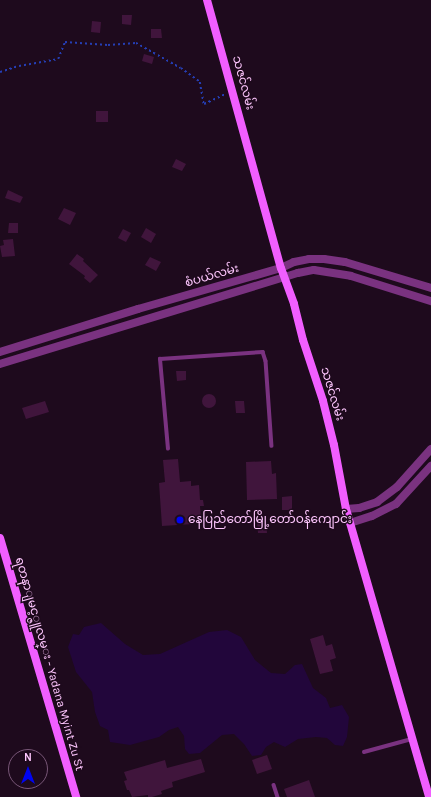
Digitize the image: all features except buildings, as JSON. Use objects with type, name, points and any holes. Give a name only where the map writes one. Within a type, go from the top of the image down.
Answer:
[{"type":"main road","name":"သဇင်လမ်း","points":[[207,0],[281,268],[323,401],[334,446],[346,509],[429,797]]},
{"type":"main road","name":"ရတနာျမင့္ဇူလမ္း - Yadana Myint Zu St","points":[[0,538],[76,797]]},
{"type":"street","name":"စံပယ်လမ်း","points":[[0,352],[138,309],[281,268],[294,262],[324,258],[345,262],[431,288]]},
{"type":"street","name":"စံပယ်လမ်း","points":[[0,364],[285,279],[298,273],[314,270],[331,272],[431,301]]},
{"type":"street","points":[[346,509],[360,508],[377,502],[397,487],[431,449]]},
{"type":"street","points":[[350,523],[372,516],[396,504],[431,466]]},
{"type":"lane","points":[[168,449],[160,359],[263,352],[266,361],[272,446]]},
{"type":"lane","points":[[364,752],[412,739]]},
{"type":"lane","points":[[274,785],[278,797]]},
{"type":"path","points":[[0,72],[19,66],[58,59],[65,42],[108,45],[136,43],[181,68],[200,82],[204,104],[232,91]]},
{"type":"shaded area","points":[[101,623],[125,644],[143,655],[160,654],[209,632],[227,630],[241,637],[255,660],[271,673],[285,674],[295,665],[302,664],[313,688],[326,698],[330,708],[342,705],[349,717],[347,737],[343,746],[335,745],[327,738],[316,737],[298,739],[285,747],[274,742],[266,747],[261,755],[252,756],[244,744],[234,734],[222,735],[200,753],[189,754],[185,749],[184,736],[178,727],[169,730],[159,737],[130,745],[110,742],[108,730],[100,726],[95,712],[92,692],[76,672],[68,647],[73,634],[79,635],[84,627]]},
{"type":"place","name":"နေပြည်တော်မြို့တော်ဝန်ကျောင်း","points":[[180,520]]}]
